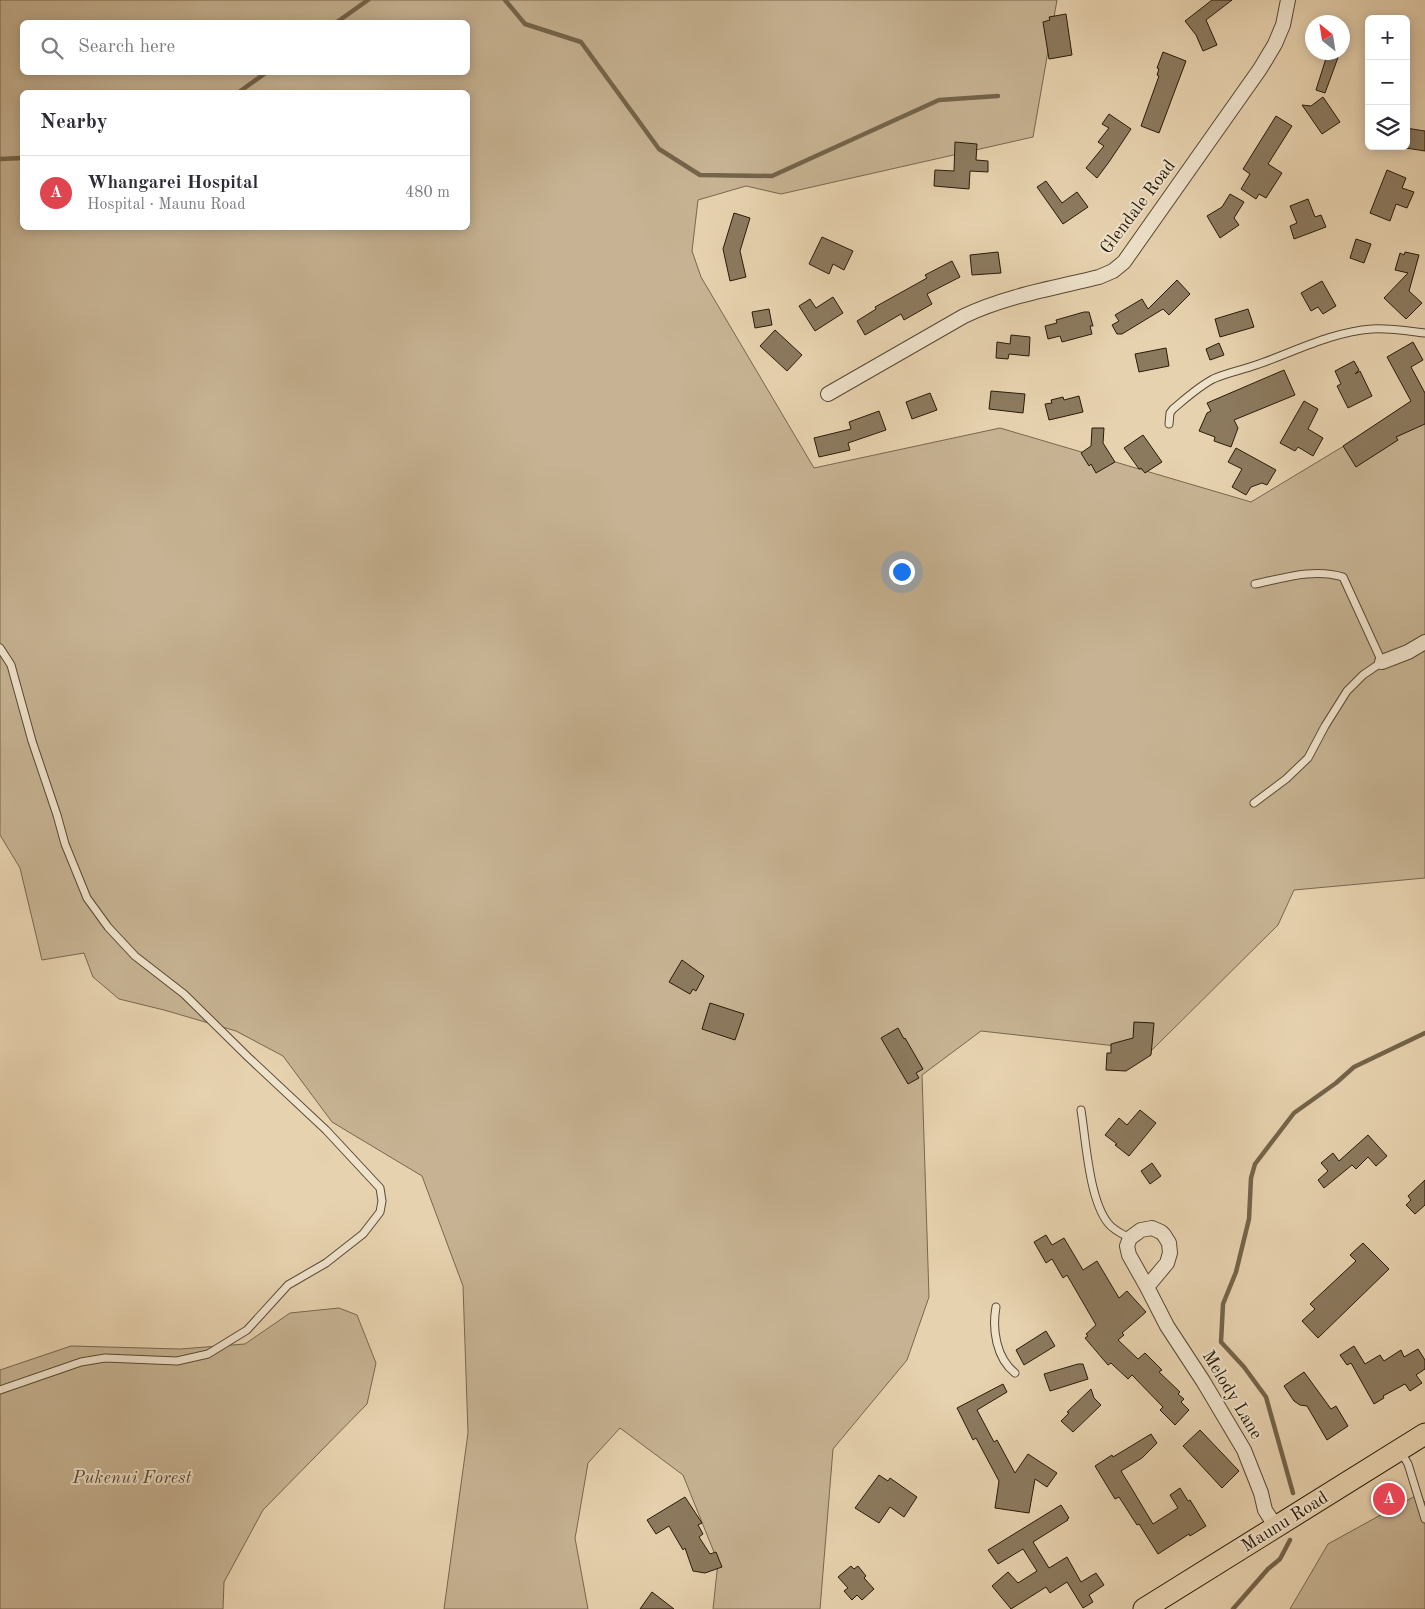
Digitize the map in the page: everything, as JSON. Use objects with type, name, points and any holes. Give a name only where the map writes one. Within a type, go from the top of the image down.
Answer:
[{"type":"main road","name":"Maunu Road","points":[[1144,1609],[1425,1434]]},
{"type":"street","name":"Glendale Road","points":[[828,394],[982,307],[1099,277],[1114,271],[1124,262],[1260,69],[1284,25],[1288,0]]},
{"type":"street","points":[[1382,662],[1408,652],[1425,642]]},
{"type":"street","points":[[1130,1238],[1141,1230],[1152,1228],[1161,1232],[1169,1243],[1170,1254],[1167,1263],[1147,1287]]},
{"type":"street","name":"Melody Lane","points":[[1130,1238],[1127,1246],[1129,1255],[1167,1326],[1244,1450],[1266,1510],[1276,1527]]},
{"type":"lane","points":[[1169,424],[1170,413],[1173,409],[1202,386],[1220,376],[1346,333],[1372,329],[1425,333]]},
{"type":"lane","points":[[1254,803],[1286,779],[1308,758],[1347,691],[1364,674],[1382,662],[1343,577],[1330,573],[1305,574],[1255,584]]},
{"type":"lane","points":[[0,648],[10,665],[46,786],[58,815],[65,844],[87,898],[108,927],[136,956],[184,994],[326,1130],[380,1188],[382,1201],[380,1212],[363,1234],[326,1263],[288,1285],[247,1330],[208,1354],[178,1361],[105,1358],[81,1362],[0,1390]]},
{"type":"lane","points":[[1081,1110],[1091,1180],[1102,1215],[1114,1230],[1130,1238]]},
{"type":"lane","points":[[996,1307],[994,1319],[998,1346],[1002,1359],[1008,1368],[1015,1373]]},
{"type":"lane","points":[[1400,1450],[1408,1464],[1425,1519]]},
{"type":"green space","points":[[0,0],[1057,0],[1033,137],[781,194],[746,186],[698,200],[692,251],[701,277],[814,468],[1000,428],[1251,502],[1425,397],[1425,878],[1294,890],[1278,925],[1152,1050],[981,1031],[922,1075],[929,1297],[907,1360],[833,1449],[820,1609],[713,1609],[718,1562],[683,1475],[620,1428],[588,1463],[575,1538],[588,1609],[444,1609],[468,1433],[463,1286],[422,1176],[332,1122],[283,1056],[236,1031],[119,999],[93,977],[84,953],[42,960],[20,868],[0,835]]},
{"type":"green space","name":"Pukenui Forest","points":[[339,1308],[357,1315],[376,1363],[367,1404],[263,1510],[224,1582],[223,1609],[0,1609],[0,1370],[71,1346],[180,1349],[245,1344],[290,1313]]},
{"type":"green space","points":[[1417,1495],[1425,1502],[1425,1609],[1290,1609],[1328,1544]]},
{"type":"building","points":[[1212,0],[1232,0],[1206,20],[1217,45],[1203,51],[1196,35],[1185,21]]},
{"type":"building","points":[[1066,14],[1072,55],[1049,59],[1043,22],[1050,20],[1049,17]]},
{"type":"building","points":[[1163,52],[1186,61],[1159,133],[1141,126],[1159,76],[1157,75],[1159,69],[1157,68]]},
{"type":"building","points":[[1325,60],[1337,60],[1325,93],[1316,90]]},
{"type":"building","points":[[1323,97],[1340,122],[1322,134],[1302,105],[1311,106]]},
{"type":"building","points":[[1109,114],[1131,129],[1097,178],[1086,168],[1104,146],[1098,142],[1109,128],[1102,124]]},
{"type":"building","points":[[1276,116],[1292,126],[1268,164],[1282,173],[1266,198],[1259,194],[1256,199],[1241,189],[1250,174],[1243,169]]},
{"type":"building","points":[[1410,129],[1425,131],[1425,151],[1410,149]]},
{"type":"building","points":[[955,142],[977,144],[976,160],[988,161],[988,172],[970,171],[969,189],[934,186],[935,170],[954,171]]},
{"type":"building","points":[[1387,170],[1406,178],[1402,188],[1414,192],[1407,208],[1396,204],[1390,221],[1370,213]]},
{"type":"building","points":[[1046,181],[1062,203],[1077,192],[1088,207],[1063,224],[1037,187]]},
{"type":"building","points":[[1230,194],[1244,202],[1234,218],[1239,225],[1220,238],[1207,216],[1222,207]]},
{"type":"building","points":[[1308,199],[1315,217],[1321,215],[1326,227],[1294,239],[1290,226],[1297,223],[1290,206]]},
{"type":"building","points":[[734,213],[750,218],[740,251],[746,277],[730,281],[723,249]]},
{"type":"building","points":[[822,237],[853,251],[844,270],[833,264],[829,274],[809,264]]},
{"type":"building","points":[[1356,239],[1371,244],[1364,263],[1350,258]]},
{"type":"building","points":[[998,252],[1001,273],[972,275],[970,255]]},
{"type":"building","points":[[1405,252],[1419,255],[1409,291],[1422,303],[1406,319],[1384,298],[1408,273],[1395,270],[1400,253],[1404,255]]},
{"type":"building","points":[[952,261],[960,277],[927,294],[932,304],[904,320],[901,314],[865,335],[857,321],[876,309],[875,307],[927,278],[925,275]]},
{"type":"building","points":[[1177,280],[1190,294],[1169,315],[1163,309],[1122,334],[1117,334],[1112,325],[1119,321],[1115,315],[1142,299],[1148,309]]},
{"type":"building","points":[[1322,281],[1336,306],[1323,314],[1318,307],[1311,311],[1301,293]]},
{"type":"building","points":[[833,297],[843,313],[815,331],[799,306],[810,299],[816,308]]},
{"type":"building","points":[[769,309],[772,325],[755,328],[752,312]]},
{"type":"building","points":[[1248,309],[1254,327],[1220,337],[1215,319]]},
{"type":"building","points":[[1089,312],[1093,326],[1090,326],[1092,334],[1062,342],[1060,336],[1048,339],[1045,326],[1057,323],[1056,320]]},
{"type":"building","points":[[775,330],[802,355],[787,371],[760,346]]},
{"type":"building","points":[[1011,335],[1030,337],[1029,356],[1009,354],[1008,359],[996,358],[997,342],[1010,344]]},
{"type":"building","points":[[1413,342],[1423,360],[1411,367],[1425,393],[1425,424],[1396,437],[1398,440],[1356,467],[1343,446],[1411,401],[1387,357]]},
{"type":"building","points":[[1219,343],[1224,355],[1210,360],[1206,349]]},
{"type":"building","points":[[1166,348],[1169,366],[1139,372],[1135,354]]},
{"type":"building","points":[[1354,361],[1359,370],[1355,374],[1360,371],[1372,396],[1348,408],[1337,386],[1341,384],[1335,371]]},
{"type":"building","points":[[1284,370],[1295,395],[1234,420],[1238,428],[1231,447],[1214,441],[1215,437],[1199,431],[1207,413],[1211,411],[1207,403]]},
{"type":"building","points":[[991,391],[1025,394],[1023,413],[989,409]]},
{"type":"building","points":[[930,393],[937,410],[912,419],[906,402]]},
{"type":"building","points":[[1079,396],[1083,412],[1049,420],[1045,404],[1052,403],[1051,400],[1063,397],[1064,400]]},
{"type":"building","points":[[1304,401],[1318,409],[1308,429],[1323,438],[1313,456],[1298,447],[1295,451],[1280,443]]},
{"type":"building","points":[[879,411],[886,430],[848,443],[850,450],[819,457],[814,438],[851,429],[849,422]]},
{"type":"building","points":[[1092,428],[1104,428],[1103,443],[1115,462],[1096,473],[1081,453],[1091,446]]},
{"type":"building","points":[[1143,435],[1162,462],[1145,473],[1141,468],[1139,469],[1124,448]]},
{"type":"building","points":[[1236,448],[1276,470],[1267,485],[1262,483],[1251,487],[1246,495],[1232,487],[1242,469],[1228,462]]},
{"type":"building","points":[[682,960],[704,976],[696,991],[693,989],[690,994],[669,982]]},
{"type":"building","points":[[710,1003],[744,1014],[735,1040],[702,1029]]},
{"type":"building","points":[[1134,1022],[1154,1023],[1151,1055],[1126,1071],[1106,1070],[1107,1053],[1111,1053],[1111,1044],[1133,1038]]},
{"type":"building","points":[[898,1028],[923,1069],[916,1073],[919,1078],[908,1084],[881,1038]]},
{"type":"building","points":[[1140,1110],[1156,1123],[1129,1156],[1105,1135],[1119,1118],[1127,1125]]},
{"type":"building","points":[[1368,1135],[1387,1156],[1376,1166],[1368,1157],[1356,1169],[1352,1165],[1324,1188],[1318,1180],[1328,1171],[1321,1163],[1333,1153],[1339,1161]]},
{"type":"building","points":[[1152,1163],[1161,1176],[1150,1184],[1141,1171]]},
{"type":"building","points":[[1425,1180],[1425,1205],[1415,1214],[1406,1205],[1411,1200],[1408,1196]]},
{"type":"building","points":[[1046,1235],[1052,1245],[1064,1238],[1083,1270],[1097,1261],[1119,1298],[1127,1291],[1146,1312],[1122,1333],[1124,1335],[1118,1340],[1138,1359],[1145,1353],[1162,1370],[1159,1372],[1180,1392],[1178,1394],[1184,1399],[1181,1402],[1189,1410],[1175,1425],[1160,1410],[1163,1407],[1132,1375],[1128,1379],[1111,1363],[1108,1365],[1085,1338],[1088,1336],[1086,1334],[1096,1325],[1067,1275],[1063,1278],[1052,1259],[1046,1263],[1034,1242]]},
{"type":"building","points":[[1363,1243],[1389,1269],[1318,1338],[1302,1321],[1315,1309],[1310,1304],[1356,1261],[1350,1255]]},
{"type":"building","points":[[1046,1331],[1055,1346],[1024,1365],[1016,1350]]},
{"type":"building","points":[[1354,1346],[1365,1364],[1380,1355],[1384,1361],[1401,1350],[1404,1357],[1418,1349],[1425,1360],[1425,1369],[1416,1375],[1422,1383],[1410,1391],[1405,1384],[1383,1396],[1384,1398],[1374,1404],[1351,1363],[1347,1365],[1340,1355]]},
{"type":"building","points":[[1083,1364],[1088,1379],[1050,1391],[1044,1374]]},
{"type":"building","points":[[1304,1372],[1331,1409],[1336,1406],[1348,1426],[1327,1440],[1307,1406],[1300,1405],[1294,1401],[1284,1386]]},
{"type":"building","points":[[1003,1384],[1007,1392],[977,1410],[994,1442],[997,1440],[1015,1473],[1028,1454],[1057,1473],[1047,1487],[1035,1479],[1029,1513],[995,1508],[999,1481],[976,1438],[973,1440],[957,1408]]},
{"type":"building","points":[[1091,1389],[1094,1398],[1101,1405],[1073,1432],[1061,1421],[1069,1413],[1067,1412]]},
{"type":"building","points":[[1200,1430],[1239,1471],[1222,1488],[1183,1446]]},
{"type":"building","points":[[1151,1434],[1157,1443],[1142,1458],[1121,1471],[1153,1524],[1178,1508],[1170,1495],[1180,1488],[1206,1526],[1190,1536],[1189,1534],[1158,1554],[1119,1497],[1115,1499],[1095,1466]]},
{"type":"building","points":[[879,1475],[888,1481],[890,1478],[917,1497],[904,1517],[890,1507],[879,1523],[855,1508]]},
{"type":"building","points":[[685,1497],[702,1523],[698,1525],[703,1534],[699,1537],[710,1554],[716,1552],[722,1567],[705,1573],[693,1571],[685,1548],[683,1550],[669,1526],[656,1534],[647,1520]]},
{"type":"building","points":[[1061,1505],[1069,1518],[1068,1520],[1033,1542],[1049,1568],[1067,1557],[1081,1582],[1096,1573],[1104,1585],[1089,1595],[1093,1602],[1083,1608],[1067,1582],[1050,1593],[1046,1587],[1011,1609],[992,1586],[1008,1572],[1018,1583],[1037,1571],[1023,1549],[998,1564],[988,1550]]},
{"type":"building","points":[[851,1566],[854,1569],[858,1566],[866,1576],[864,1578],[874,1589],[862,1600],[857,1595],[852,1600],[844,1591],[848,1588],[838,1577]]},
{"type":"building","points":[[652,1592],[674,1609],[640,1609]]},
{"type":"waterway","points":[[340,20],[368,0]]},
{"type":"waterway","points":[[505,0],[525,24],[581,42],[659,149],[700,175],[772,176],[939,100],[998,96]]},
{"type":"waterway","points":[[242,90],[263,75]]},
{"type":"waterway","points":[[0,159],[20,158]]},
{"type":"waterway","points":[[1293,1493],[1266,1397],[1244,1367],[1221,1342],[1223,1304],[1236,1272],[1249,1219],[1251,1178],[1255,1164],[1294,1113],[1336,1083],[1354,1067],[1425,1033]]},
{"type":"waterway","points":[[1233,1609],[1268,1569],[1280,1559],[1290,1540]]},
{"type":"place","name":"Whangarei Hospital","points":[[1389,1499]]}]
